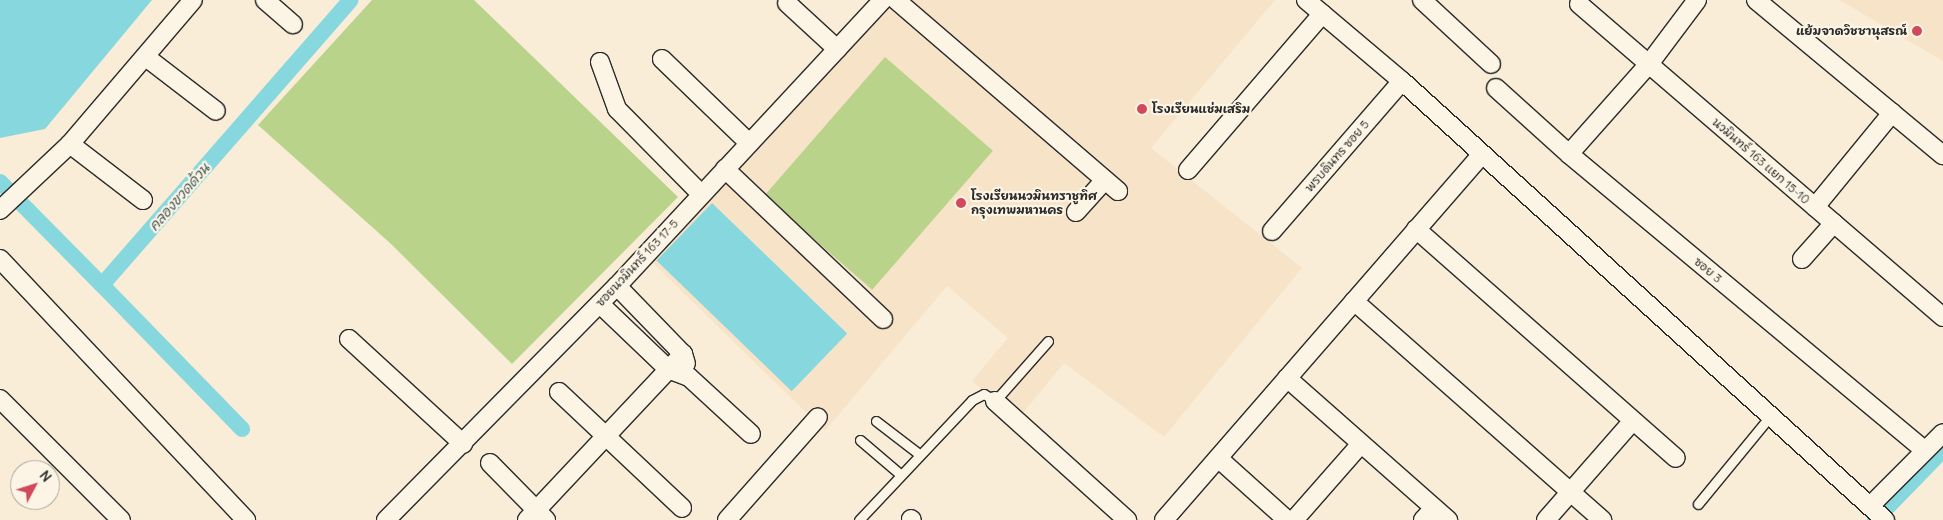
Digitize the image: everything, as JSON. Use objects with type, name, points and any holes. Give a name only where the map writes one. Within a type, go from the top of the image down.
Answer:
[{"type":"street","points":[[10,201],[70,144],[193,0]]},
{"type":"street","points":[[265,0],[293,24]]},
{"type":"street","name":"ซอยนวมินทร์ 163 17-5","points":[[386,520],[464,444],[600,304],[883,0]]},
{"type":"street","points":[[896,0],[1118,192]]},
{"type":"street","points":[[1306,0],[1402,81],[1480,156],[1771,415],[1876,512],[1917,462],[1923,449],[1943,433]]},
{"type":"street","points":[[1422,0],[1491,64]]},
{"type":"street","points":[[1569,154],[1649,64],[1697,0]]},
{"type":"street","points":[[1756,0],[1943,155]]},
{"type":"street","points":[[787,3],[837,49]]},
{"type":"street","name":"นวมินทร์ 163 แยก 15-10","points":[[1579,4],[1943,317]]},
{"type":"street","points":[[1188,170],[1322,14]]},
{"type":"street","points":[[146,57],[216,111]]},
{"type":"street","points":[[662,59],[749,143]]},
{"type":"street","points":[[600,62],[617,109],[701,194]]},
{"type":"street","name":"พรบดินทร ซอย 5","points":[[1272,231],[1402,81]]},
{"type":"street","name":"ซอย 3","points":[[1496,88],[1569,154],[1923,449]]},
{"type":"street","points":[[1815,207],[1892,113]]},
{"type":"street","points":[[70,144],[143,200]]},
{"type":"street","points":[[1164,520],[1480,156]]},
{"type":"street","points":[[725,169],[883,319]]},
{"type":"street","points":[[1076,212],[1104,181]]},
{"type":"street","points":[[1802,259],[1834,223]]},
{"type":"street","points":[[1416,229],[1631,423],[1676,458]]},
{"type":"street","points":[[0,259],[246,520]]},
{"type":"street","points":[[617,286],[682,354],[689,377]]},
{"type":"street","points":[[1354,301],[1602,520]]},
{"type":"street","points":[[600,304],[668,369],[689,377],[750,434]]},
{"type":"street","points":[[349,339],[464,444]]},
{"type":"street","points":[[490,464],[536,517],[605,435],[682,354]]},
{"type":"street","points":[[1287,378],[1360,445],[1428,514],[1448,520]]},
{"type":"street","points":[[559,392],[682,508]]},
{"type":"street","points":[[0,399],[121,520]]},
{"type":"street","points":[[995,401],[1127,520]]},
{"type":"street","points":[[727,520],[818,417]]},
{"type":"street","points":[[1546,520],[1631,423]]},
{"type":"street","points":[[1294,520],[1360,445]]},
{"type":"street","points":[[1218,458],[1287,520]]},
{"type":"lane","points":[[860,520],[900,474],[972,400],[984,394],[995,401],[1048,341]]},
{"type":"lane","points":[[1698,504],[1771,415]]},
{"type":"lane","points":[[876,421],[919,454]]},
{"type":"lane","points":[[860,440],[900,474]]},
{"type":"shaded area","name":"โรงเรียนนวมินทราชูทิศ กรุงเทพมหานคร","points":[[896,0],[1275,0],[1151,148],[1302,268],[1164,437],[1064,363],[1018,419],[972,381],[1008,338],[947,286],[825,431],[649,259]]},
{"type":"shaded area","name":"แย้มจาดวิชชานุสรณ์","points":[[1839,0],[1943,0],[1943,61]]},
{"type":"green space","points":[[372,0],[474,0],[678,197],[512,364],[390,243],[258,125]]},
{"type":"green space","points":[[885,57],[993,151],[872,290],[764,196]]},
{"type":"water","points":[[0,0],[152,0],[45,129],[0,138]]},
{"type":"water","points":[[712,203],[847,334],[792,391],[656,261]]},
{"type":"waterway","name":"คลองขวดด้วน","points":[[0,182],[102,285],[351,0]]},
{"type":"waterway","points":[[102,285],[242,429]]},
{"type":"waterway","points":[[1875,520],[1943,450]]},
{"type":"place","name":"แย้มจาดวิชชานุสรณ์","points":[[1917,31]]},
{"type":"place","name":"โรงเรียนแช่มเสริม","points":[[1142,109]]},
{"type":"place","name":"โรงเรียนนวมินทราชูทิศ กรุงเทพมหานคร","points":[[961,203]]}]
